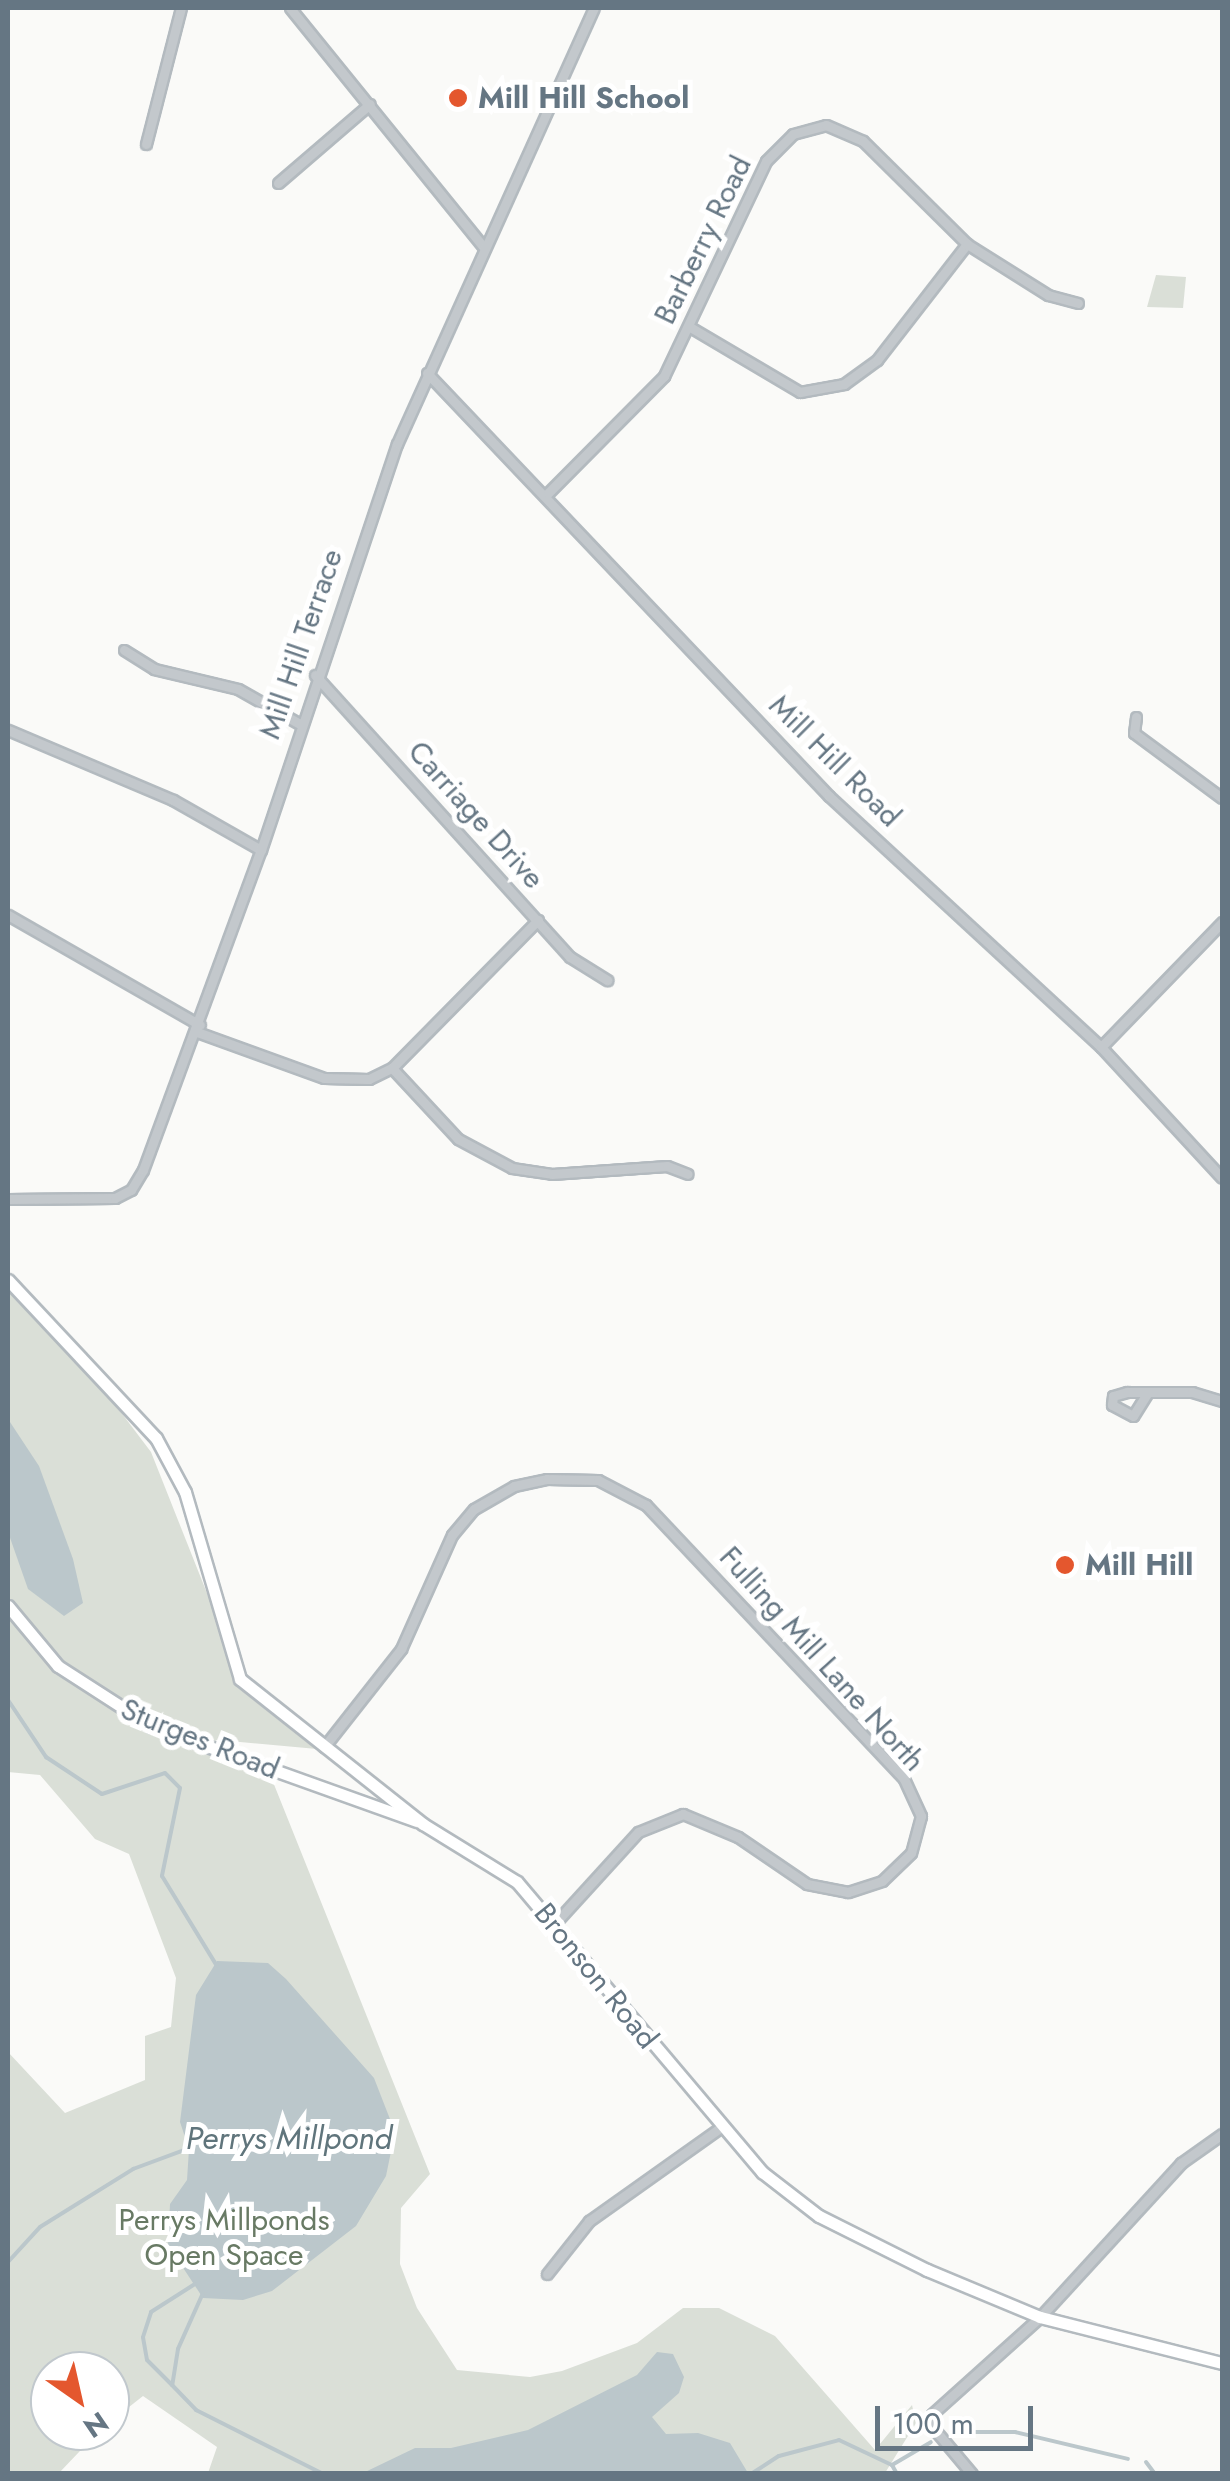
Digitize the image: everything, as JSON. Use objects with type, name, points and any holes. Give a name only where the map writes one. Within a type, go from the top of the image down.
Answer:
[{"type":"main road","name":"Bronson Road","points":[[8,1280],[156,1438],[185,1492],[240,1680],[423,1824],[517,1882],[556,1922],[720,2128],[818,2216],[1040,2317],[1222,2363]]},
{"type":"main road","name":"Sturges Road","points":[[8,1606],[58,1666],[151,1726],[423,1824]]},
{"type":"street","points":[[146,144],[181,8]]},
{"type":"street","points":[[290,8],[483,246]]},
{"type":"street","name":"Mill Hill Terrace","points":[[8,1200],[95,1201],[131,1190],[198,1029],[261,850],[298,723],[427,373],[594,8]]},
{"type":"street","points":[[278,183],[370,104]]},
{"type":"street","name":"Barberry Road","points":[[548,493],[664,376],[766,161],[793,134],[826,125],[863,141],[967,244],[1048,296],[1078,303]]},
{"type":"street","points":[[690,327],[800,392],[844,384],[877,360],[967,244]]},
{"type":"street","name":"Mill Hill Road","points":[[427,373],[548,493],[830,797],[1101,1046],[1222,1178]]},
{"type":"street","points":[[124,650],[154,670],[238,689],[298,723]]},
{"type":"street","name":"Carriage Drive","points":[[315,675],[570,957],[607,980]]},
{"type":"street","points":[[1136,717],[1134,733],[1222,798]]},
{"type":"street","points":[[8,730],[173,800],[261,850]]},
{"type":"street","points":[[8,915],[198,1029],[336,1081],[360,1081],[392,1068],[538,920]]},
{"type":"street","points":[[1101,1046],[1222,922]]},
{"type":"street","points":[[392,1068],[458,1139],[512,1168],[552,1174],[668,1166],[688,1174]]},
{"type":"street","points":[[1148,1392],[1192,1392],[1222,1401]]},
{"type":"street","name":"Fulling Mill Lane North","points":[[324,1747],[401,1649],[452,1534],[474,1509],[514,1486],[547,1478],[598,1480],[646,1505],[904,1778],[920,1816],[911,1853],[882,1881],[848,1892],[807,1884],[738,1837],[683,1814],[638,1832],[556,1922]]},
{"type":"street","points":[[547,2274],[589,2222],[720,2128]]},
{"type":"street","points":[[972,2474],[935,2430],[932,2414],[1040,2317],[1130,2213],[1222,2134]]},
{"type":"green space","points":[[1156,275],[1186,277],[1183,308],[1147,307]]},
{"type":"green space","name":"Perrys Millponds Open Space","points":[[8,1288],[98,1382],[151,1452],[241,1679],[317,1749],[219,1740],[265,1762],[430,2174],[401,2208],[400,2264],[417,2308],[457,2370],[530,2377],[562,2371],[637,2343],[683,2308],[719,2308],[775,2336],[875,2450],[912,2405],[916,2423],[885,2473],[208,2473],[217,2447],[143,2396],[130,2406],[130,2351],[30,2351],[30,2451],[80,2451],[59,2473],[8,2473],[8,2052],[65,2113],[145,2080],[145,2036],[171,2027],[176,1978],[129,1854],[95,1839],[40,1775],[8,1772]]},
{"type":"water","points":[[8,1419],[39,1466],[73,1559],[83,1603],[64,1616],[28,1589],[8,1532]]},
{"type":"water","name":"Perrys Millpond","points":[[217,1961],[268,1963],[286,1979],[374,2078],[395,2132],[386,2176],[356,2226],[272,2291],[243,2300],[203,2298],[168,2245],[170,2204],[187,2180],[189,2149],[180,2122],[196,1995]]},
{"type":"water","points":[[657,2352],[673,2354],[684,2377],[679,2393],[652,2417],[666,2434],[698,2433],[730,2443],[748,2473],[363,2473],[415,2448],[451,2448],[528,2430],[637,2375]]},
{"type":"waterway","points":[[8,1700],[46,1757],[102,1794],[165,1773],[180,1788],[162,1876],[217,1966]]},
{"type":"waterway","points":[[8,2262],[40,2227],[133,2169],[192,2147]]},
{"type":"waterway","points":[[172,2385],[147,2360],[143,2337],[151,2312],[195,2284]]},
{"type":"waterway","points":[[203,2293],[178,2349],[172,2385],[196,2410],[323,2474]]},
{"type":"waterway","points":[[953,2432],[1015,2432],[1128,2459]]},
{"type":"waterway","points":[[751,2474],[779,2456],[839,2440],[892,2465],[897,2474]]},
{"type":"waterway","points":[[892,2465],[931,2442]]},
{"type":"waterway","points":[[1146,2462],[1155,2474]]},
{"type":"place","name":"Mill Hill School","points":[[458,98]]},
{"type":"place","name":"Mill Hill","points":[[1065,1565]]}]
